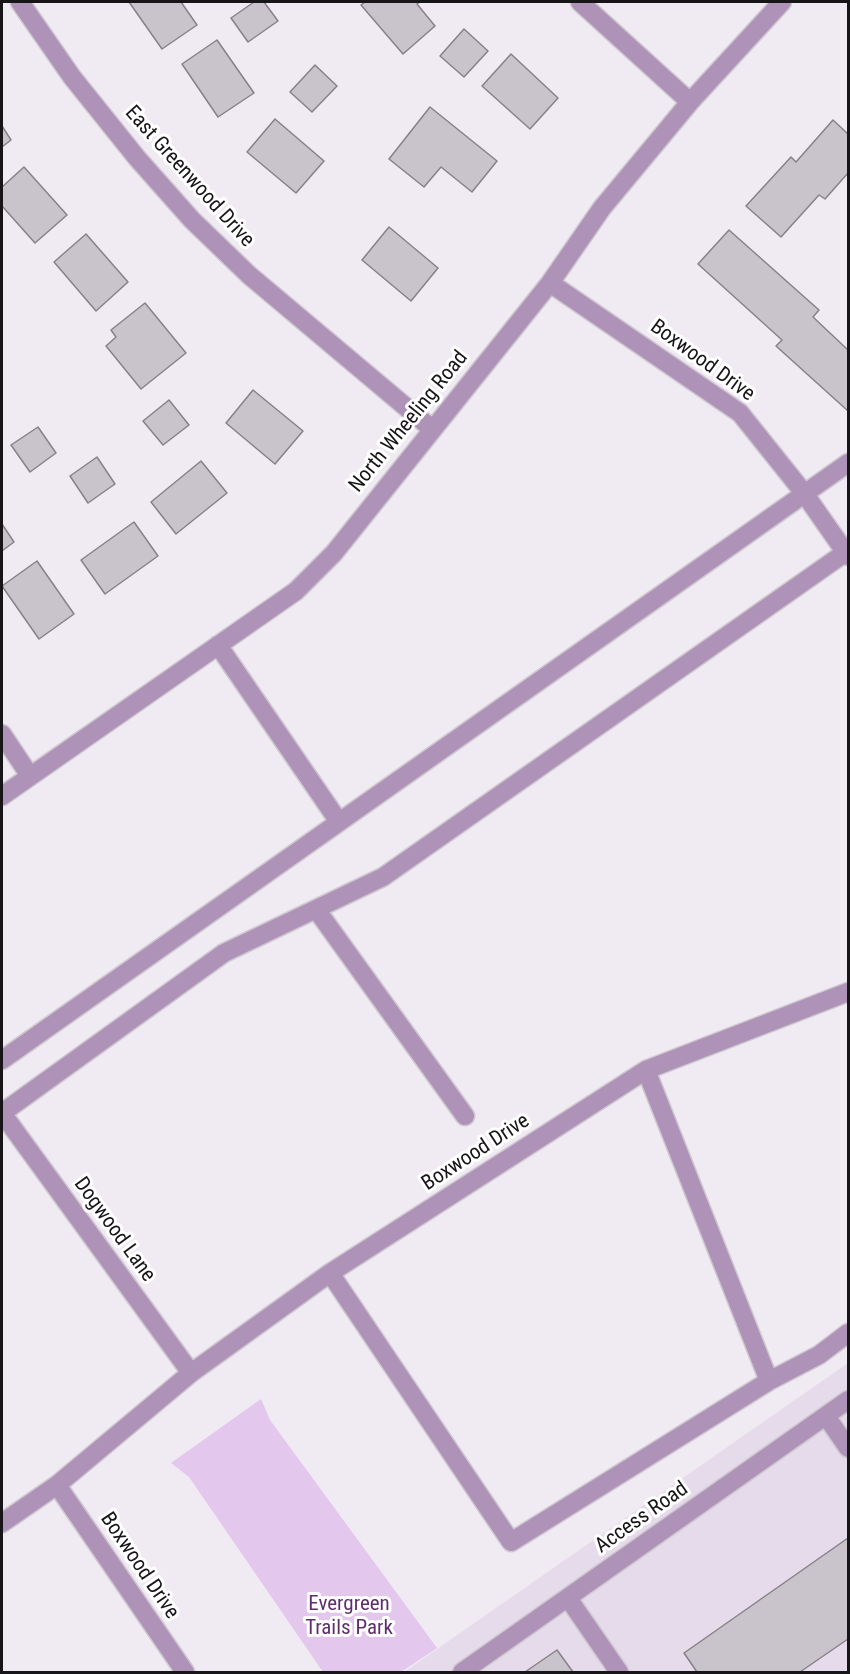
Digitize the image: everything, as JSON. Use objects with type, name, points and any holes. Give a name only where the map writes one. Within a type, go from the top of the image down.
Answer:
[{"type":"street","name":"East Greenwood Drive","points":[[20,2],[72,77],[137,159],[192,220],[249,275],[432,429]]},
{"type":"street","points":[[580,2],[690,102]]},
{"type":"street","name":"North Wheeling Road","points":[[2,796],[296,591],[334,553],[550,283],[602,208],[690,102],[782,2]]},
{"type":"street","name":"Boxwood Drive","points":[[550,283],[740,413],[804,493],[847,554]]},
{"type":"street","points":[[2,1060],[849,463]]},
{"type":"street","points":[[2,1113],[224,953],[383,877],[847,554]]},
{"type":"street","points":[[218,645],[339,822]]},
{"type":"street","points":[[2,734],[30,776]]},
{"type":"street","points":[[316,909],[465,1116]]},
{"type":"street","name":"Boxwood Drive","points":[[2,1523],[57,1485],[191,1373],[330,1273],[646,1070],[849,992]]},
{"type":"street","points":[[646,1070],[769,1382]]},
{"type":"street","name":"Dogwood Lane","points":[[2,1113],[8,1137],[191,1373]]},
{"type":"street","points":[[330,1273],[511,1542],[769,1382],[819,1355],[849,1333]]},
{"type":"street","name":"Access Road","points":[[462,1672],[849,1400]]},
{"type":"street","points":[[826,1416],[849,1448]]},
{"type":"street","name":"Boxwood Drive","points":[[57,1485],[185,1672]]},
{"type":"street","points":[[568,1599],[619,1672]]},
{"type":"shaded area","points":[[848,1363],[848,1672],[404,1672]]},
{"type":"green space","name":"Evergreen Trails Park","points":[[261,1399],[270,1420],[437,1648],[401,1672],[323,1672],[189,1477],[171,1463]]},
{"type":"building","points":[[129,2],[181,2],[197,25],[162,49]]},
{"type":"building","points":[[254,2],[264,2],[278,21],[248,42],[231,18]]},
{"type":"building","points":[[365,2],[420,2],[417,4],[435,26],[403,54],[361,5]]},
{"type":"building","points":[[464,29],[488,51],[464,77],[440,56]]},
{"type":"building","points":[[217,40],[254,93],[218,117],[182,64]]},
{"type":"building","points":[[511,54],[558,98],[530,129],[482,86]]},
{"type":"building","points":[[315,65],[337,86],[312,112],[290,92]]},
{"type":"building","points":[[430,107],[497,161],[472,192],[441,167],[424,187],[389,159]]},
{"type":"building","points":[[275,119],[324,161],[296,193],[247,152]]},
{"type":"building","points":[[833,120],[848,134],[848,173],[825,199],[819,195],[781,237],[746,206],[791,157],[796,162]]},
{"type":"building","points":[[2,126],[11,140],[2,147]]},
{"type":"building","points":[[24,167],[67,215],[35,243],[2,206],[2,187]]},
{"type":"building","points":[[389,227],[438,268],[411,301],[362,260]]},
{"type":"building","points":[[729,230],[819,310],[813,317],[848,350],[848,411],[776,346],[782,340],[698,264]]},
{"type":"building","points":[[86,234],[128,282],[96,311],[54,262]]},
{"type":"building","points":[[145,303],[186,353],[141,389],[106,346],[116,337],[111,330]]},
{"type":"building","points":[[253,390],[303,431],[275,464],[226,423]]},
{"type":"building","points":[[169,400],[189,425],[163,445],[143,421]]},
{"type":"building","points":[[38,427],[56,453],[30,472],[11,445]]},
{"type":"building","points":[[97,457],[115,484],[88,503],[70,476]]},
{"type":"building","points":[[201,461],[227,493],[176,534],[151,502]]},
{"type":"building","points":[[134,522],[158,556],[105,594],[81,560]]},
{"type":"building","points":[[2,524],[14,542],[2,551]]},
{"type":"building","points":[[37,561],[74,614],[39,639],[2,586]]},
{"type":"building","points":[[848,1538],[848,1639],[800,1672],[697,1672],[684,1653]]},
{"type":"building","points":[[557,1650],[573,1672],[525,1672]]}]
